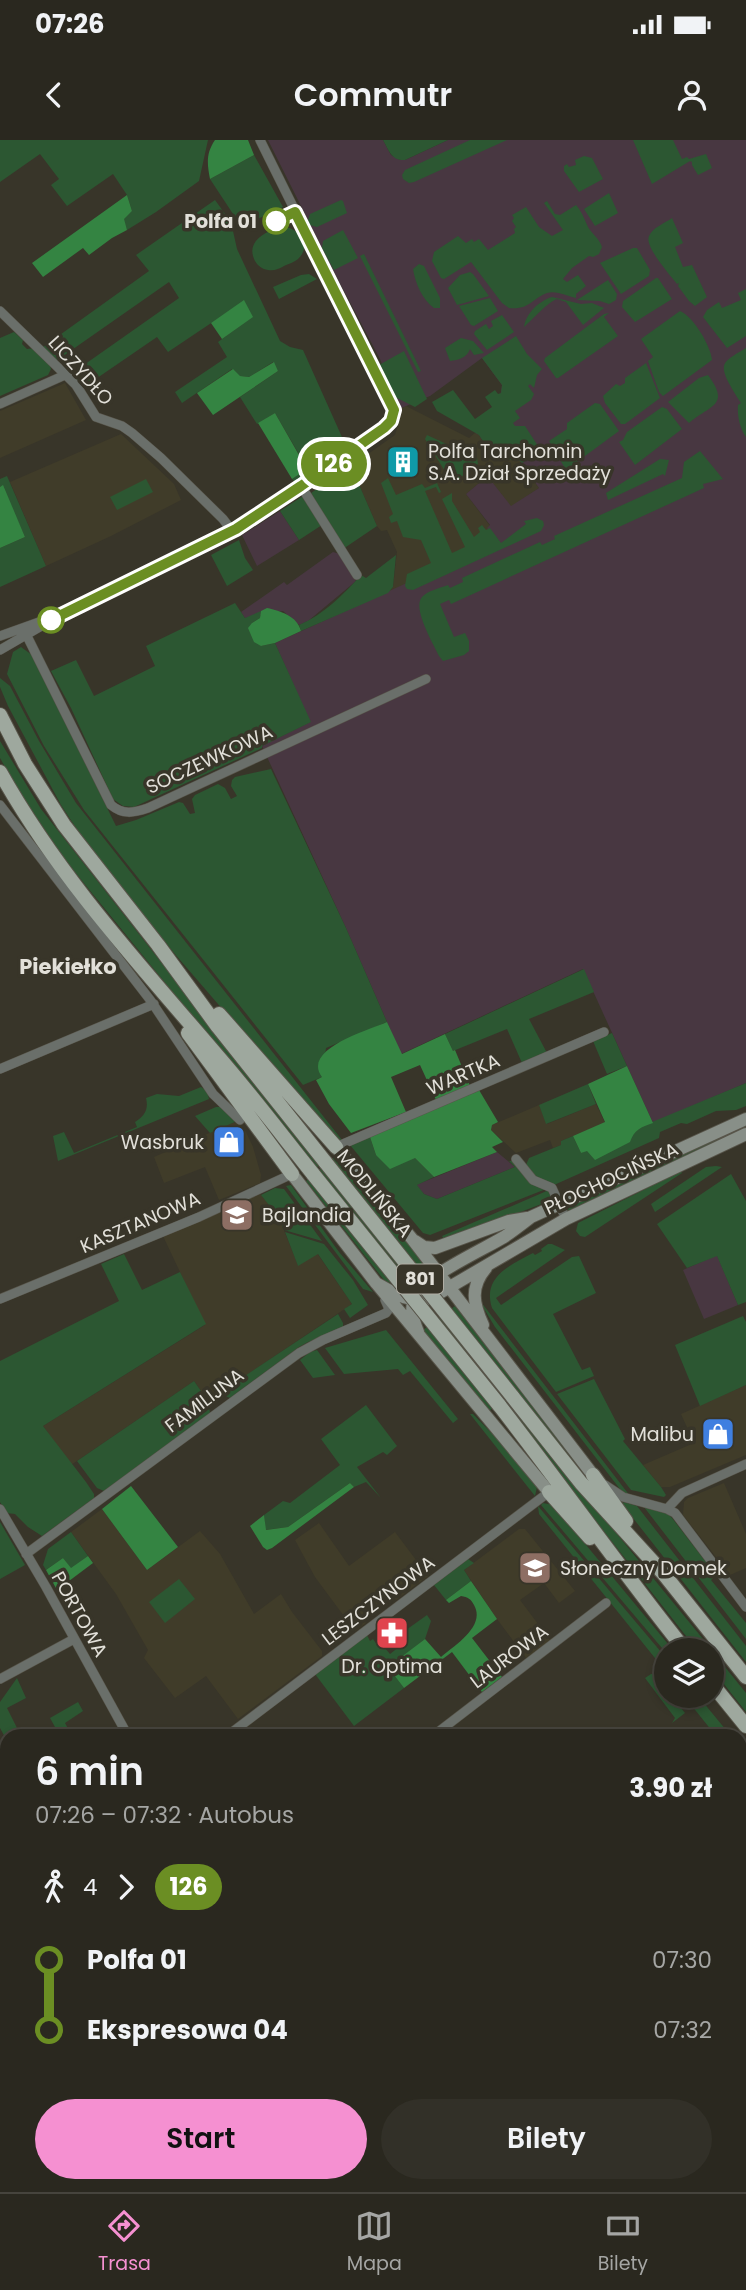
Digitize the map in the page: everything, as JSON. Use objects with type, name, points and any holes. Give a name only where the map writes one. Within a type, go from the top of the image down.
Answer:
[{"type":"main road","name":"MODLIŃSKA","points":[[0,715],[25,764],[64,825],[218,1027],[581,1483],[663,1573],[746,1676]]},
{"type":"main road","name":"MODLIŃSKA","points":[[2,782],[71,880],[218,1056],[499,1405],[675,1638]]},
{"type":"main road","points":[[158,945],[336,1147]]},
{"type":"main road","points":[[156,985],[195,1044],[376,1283],[549,1492],[639,1593]]},
{"type":"main road","name":"PŁOCHOCIŃSKA","points":[[414,1301],[419,1290],[439,1275],[531,1217],[746,1119]]},
{"type":"main road","name":"PŁOCHOCIŃSKA","points":[[414,1301],[431,1297],[566,1219],[746,1134]]},
{"type":"main road","name":"MODLIŃSKA","points":[[336,1147],[413,1240],[593,1475]]},
{"type":"main road","name":"PŁOCHOCIŃSKA","points":[[413,1240],[424,1247],[435,1248],[509,1221],[531,1217]]},
{"type":"main road","name":"PŁOCHOCIŃSKA","points":[[494,1347],[474,1304],[474,1293],[477,1281],[495,1259]]},
{"type":"main road","points":[[376,1283],[414,1301],[412,1315],[418,1332]]},
{"type":"main road","points":[[593,1475],[663,1573]]},
{"type":"main road","points":[[724,1699],[746,1726]]},
{"type":"street","points":[[0,650],[24,632],[232,531],[301,486],[391,421],[394,410],[260,140]]},
{"type":"street","name":"LICZYDŁO","points":[[0,311],[76,386],[96,417],[122,426],[132,433],[206,502],[232,531]]},
{"type":"street","points":[[0,404],[65,375]]},
{"type":"street","points":[[301,486],[357,575]]},
{"type":"street","points":[[0,636],[24,632]]},
{"type":"street","name":"SOCZEWKOWA","points":[[24,632],[111,805],[119,811],[133,813],[426,679]]},
{"type":"street","points":[[0,806],[154,1004],[213,1094],[240,1120]]},
{"type":"street","points":[[0,1069],[154,1004]]},
{"type":"street","name":"WARTKA","points":[[336,1147],[604,1032]]},
{"type":"street","points":[[516,1159],[533,1180],[552,1188],[566,1219]]},
{"type":"street","name":"KASZTANOWA","points":[[0,1299],[155,1236],[292,1174]]},
{"type":"street","name":"FAMILIJNA","points":[[26,1554],[292,1357],[323,1340],[386,1313],[389,1309],[376,1283]]},
{"type":"street","points":[[667,1509],[681,1493],[746,1464]]},
{"type":"street","points":[[593,1475],[623,1497],[675,1513],[746,1607]]},
{"type":"street","name":"LESZCZYNOWA","points":[[236,1729],[549,1492]]},
{"type":"street","name":"PORTOWA","points":[[0,1510],[124,1729]]},
{"type":"street","name":"LAUROWA","points":[[442,1729],[607,1603]]},
{"type":"street","points":[[0,1679],[74,1639]]},
{"type":"shaded area","points":[[268,140],[383,140],[391,155],[405,160],[448,140],[746,140],[746,1083],[653,1123],[583,969],[401,1054],[262,746],[310,722],[275,643],[499,541],[487,528],[490,525],[466,494],[484,479],[489,478],[511,506],[539,488],[520,461],[494,458],[475,433],[497,416],[502,385],[482,358],[430,396],[399,409],[380,359]]},
{"type":"shaded area","points":[[65,383],[86,420],[0,458],[0,411]]},
{"type":"shaded area","points":[[406,406],[469,438],[475,433],[479,435],[494,458],[520,461],[539,488],[511,507],[489,478],[484,479],[466,494],[499,541],[388,593],[393,587],[397,552],[387,530],[381,531],[377,526],[351,466],[395,435],[400,419],[399,409]]},
{"type":"shaded area","points":[[121,434],[174,484],[181,500],[46,566],[10,482]]},
{"type":"shaded area","points":[[280,511],[299,540],[257,566],[242,535]]},
{"type":"shaded area","points":[[333,552],[340,554],[356,581],[308,621],[299,625],[283,611],[245,618],[241,612],[284,582],[287,585]]},
{"type":"shaded area","points":[[596,1104],[605,1123],[561,1141],[562,1145],[553,1148],[550,1140],[516,1153],[491,1130],[492,1125],[539,1105],[547,1124]]},
{"type":"shaded area","points":[[237,1121],[253,1147],[261,1175],[260,1183],[219,1200],[205,1167],[164,1183],[154,1157]]},
{"type":"shaded area","points":[[497,1152],[515,1167],[437,1199],[424,1194],[416,1185]]},
{"type":"shaded area","points":[[260,1193],[279,1218],[298,1265],[317,1253],[352,1304],[208,1401],[194,1381],[71,1465],[43,1426],[205,1325],[163,1236]]},
{"type":"shaded area","points":[[717,1255],[738,1305],[704,1319],[683,1270]]},
{"type":"shaded area","name":"Malibu","points":[[746,1385],[746,1455],[670,1487],[661,1487],[643,1465],[694,1443],[681,1414]]},
{"type":"shaded area","points":[[724,1483],[746,1534],[746,1568],[730,1575],[683,1515],[684,1502],[688,1498]]},
{"type":"shaded area","points":[[102,1509],[147,1570],[200,1531],[220,1554],[254,1614],[281,1594],[322,1651],[322,1656],[238,1719],[206,1676],[175,1698],[144,1658],[148,1650],[116,1594],[71,1532]]},
{"type":"shaded area","points":[[319,1523],[349,1566],[395,1532],[428,1576],[396,1600],[392,1595],[363,1617],[366,1623],[355,1631],[315,1577],[295,1540]]},
{"type":"shaded area","points":[[519,1529],[525,1529],[575,1591],[559,1603],[544,1583],[520,1600],[550,1640],[526,1658],[464,1570]]},
{"type":"green space","points":[[0,140],[208,140],[199,181],[127,230],[123,219],[132,211],[127,195],[113,174],[67,206],[51,185],[59,179],[40,154],[0,182]]},
{"type":"green space","points":[[215,140],[248,140],[254,155],[210,179],[208,159]]},
{"type":"green space","points":[[383,140],[448,140],[401,160],[394,157]]},
{"type":"green space","points":[[470,140],[507,140],[414,182],[409,183],[403,179],[405,170]]},
{"type":"green space","points":[[633,140],[673,140],[682,159],[706,154],[712,168],[698,175],[690,161],[652,184]]},
{"type":"green space","points":[[254,155],[283,207],[247,224],[248,227],[241,231],[210,179]]},
{"type":"green space","points":[[584,156],[592,158],[603,179],[579,192],[564,171],[564,166],[576,165],[575,160]]},
{"type":"green space","points":[[609,193],[618,213],[595,226],[584,209]]},
{"type":"green space","points":[[127,195],[132,211],[124,219],[127,230],[89,255],[83,248],[43,277],[32,263]]},
{"type":"green space","points":[[215,200],[231,222],[237,249],[280,341],[303,350],[346,446],[295,482],[292,479],[307,468],[275,413],[257,424],[240,397],[278,371],[273,362],[249,377],[239,376],[232,369],[182,403],[175,392],[227,357],[218,342],[252,317],[244,301],[168,352],[157,337],[87,385],[89,387],[82,386],[71,374],[179,298],[169,282],[56,361],[43,347],[149,271],[136,255]]},
{"type":"green space","points":[[341,200],[347,213],[317,227],[310,225],[310,214]]},
{"type":"green space","points":[[547,201],[555,214],[560,215],[576,205],[602,247],[599,254],[589,256],[572,268],[563,279],[567,282],[578,275],[586,286],[576,294],[576,298],[550,292],[526,306],[509,308],[502,303],[471,262],[444,279],[441,278],[432,261],[434,252],[458,236],[466,243],[479,239],[488,250],[515,233],[512,215],[526,207],[539,227],[552,236],[563,230],[544,203]]},
{"type":"green space","points":[[672,218],[683,243],[675,247],[683,267],[692,265],[707,297],[695,306],[658,260],[648,241],[653,231]]},
{"type":"green space","points":[[280,226],[297,232],[304,242],[304,248],[297,260],[278,269],[264,269],[255,261],[253,248],[258,239]]},
{"type":"green space","points":[[343,230],[358,258],[334,270],[322,248],[323,241]]},
{"type":"green space","points":[[637,248],[650,270],[649,276],[621,294],[600,263]]},
{"type":"green space","points":[[364,254],[421,371],[418,372],[360,256]]},
{"type":"green space","points":[[419,264],[424,266],[440,298],[440,308],[430,305],[420,290],[413,269]]},
{"type":"green space","points":[[470,272],[489,296],[457,305],[448,288],[460,275]]},
{"type":"green space","points":[[309,274],[317,279],[279,299],[273,287]]},
{"type":"green space","points":[[656,278],[672,299],[635,322],[622,307],[623,301]]},
{"type":"green space","points":[[608,280],[617,294],[616,300],[609,304],[577,300]]},
{"type":"green space","points":[[746,289],[746,336],[727,348],[703,317],[707,310],[719,302],[722,308],[741,300],[738,293]]},
{"type":"green space","points":[[552,297],[581,304],[592,303],[604,308],[583,325],[566,302],[557,299],[524,327],[534,308]]},
{"type":"green space","points":[[490,298],[498,311],[474,326],[471,325],[459,306]]},
{"type":"green space","points":[[244,300],[253,317],[222,339],[211,323]]},
{"type":"green space","points":[[680,311],[700,332],[712,360],[663,396],[659,392],[648,361],[653,357],[641,339]]},
{"type":"green space","points":[[609,313],[604,317],[618,336],[556,378],[544,361],[545,358]]},
{"type":"green space","points":[[502,315],[514,332],[487,350],[474,334],[475,331],[486,324],[489,329],[493,326],[491,321]]},
{"type":"green space","points":[[14,332],[23,340],[22,344],[27,349],[35,348],[51,369],[48,375],[0,396],[0,338]]},
{"type":"green space","points":[[516,336],[527,354],[542,369],[537,375],[534,388],[530,384],[528,386],[534,394],[531,400],[515,411],[520,418],[513,423],[515,426],[525,426],[540,449],[522,463],[494,458],[479,435],[437,411],[432,402],[453,390],[475,419],[492,407],[485,397],[495,390],[498,394],[501,393],[502,385],[482,358]]},
{"type":"green space","points":[[461,338],[473,341],[484,353],[474,355],[470,349],[459,359],[450,361],[445,348]]},
{"type":"green space","points":[[746,348],[746,437],[739,417],[738,405],[741,403],[730,385],[724,366]]},
{"type":"green space","points":[[404,351],[427,399],[415,407],[395,397],[379,365]]},
{"type":"green space","points":[[274,362],[278,371],[213,415],[197,393],[233,369],[240,376],[249,377]]},
{"type":"green space","points":[[646,363],[660,398],[625,424],[621,424],[605,403],[603,396],[616,384],[620,386],[625,383],[625,378]]},
{"type":"green space","points":[[708,375],[715,385],[718,399],[689,423],[668,402],[699,378]]},
{"type":"green space","points":[[595,403],[600,404],[619,431],[566,470],[549,441],[567,429],[567,423]]},
{"type":"green space","points":[[662,407],[667,409],[682,429],[635,465],[619,442],[627,432]]},
{"type":"green space","points":[[275,413],[307,469],[292,479],[258,423]]},
{"type":"green space","points":[[427,435],[477,458],[478,464],[456,481],[451,481],[425,439]]},
{"type":"green space","points":[[700,451],[723,479],[703,484],[704,488],[451,604],[449,600],[440,604],[454,637],[465,633],[469,641],[469,651],[464,655],[443,661],[421,617],[420,602],[424,595],[448,585],[450,588],[463,582],[462,578],[540,542],[542,545],[555,539],[554,536],[682,478],[684,462]]},
{"type":"green space","points":[[660,459],[669,460],[665,476],[663,474],[608,500],[606,493]]},
{"type":"green space","points":[[351,466],[377,526],[343,549],[311,493]]},
{"type":"green space","points":[[7,476],[46,566],[0,587],[0,548],[25,537],[2,486],[0,487],[0,479]]},
{"type":"green space","points":[[388,478],[396,495],[422,484],[425,488],[437,483],[441,492],[439,493],[436,487],[425,491],[452,553],[465,547],[442,499],[452,493],[452,501],[474,537],[480,532],[478,528],[482,525],[486,530],[490,528],[501,543],[526,524],[524,521],[537,518],[543,521],[544,525],[541,531],[413,590],[407,589],[407,574],[431,563],[421,540],[403,537],[397,521],[391,523],[389,517],[393,514],[381,483]]},
{"type":"green space","points":[[146,479],[153,492],[117,510],[110,497]]},
{"type":"green space","points":[[3,485],[25,537],[0,548],[0,487]]},
{"type":"green space","points":[[303,496],[322,525],[299,540],[280,511]]},
{"type":"green space","points":[[239,540],[245,558],[253,570],[227,586],[211,555]]},
{"type":"green space","points":[[396,555],[393,587],[388,593],[301,631],[299,625],[325,610],[361,575],[366,578]]},
{"type":"green space","points":[[235,603],[245,618],[261,611],[260,618],[252,623],[261,646],[275,643],[311,722],[262,748],[134,807],[123,806],[113,799],[51,671],[76,660],[94,696],[155,666],[146,646]]},
{"type":"green space","points":[[267,608],[292,618],[301,631],[275,643],[261,646],[254,642],[248,628],[260,618],[261,611]]},
{"type":"green space","points":[[21,647],[32,655],[116,826],[179,802],[183,803],[190,814],[195,813],[192,799],[195,795],[218,784],[225,788],[231,799],[237,796],[231,786],[235,777],[271,769],[387,1022],[326,1048],[322,1077],[303,1085],[84,810],[44,746],[7,674],[13,652]]},
{"type":"green space","points":[[0,678],[10,686],[76,803],[342,1140],[338,1141],[293,1091],[174,953],[86,843],[61,805],[8,706],[0,687]]},
{"type":"green space","points":[[0,741],[41,809],[320,1165],[316,1168],[65,860],[0,758]]},
{"type":"green space","points":[[584,969],[594,992],[529,1019],[547,1053],[522,1063],[507,1029],[453,1051],[445,1034]]},
{"type":"green space","points":[[387,1022],[402,1054],[445,1034],[470,1086],[436,1100],[420,1065],[391,1077],[406,1112],[351,1133],[329,1104],[316,1080],[322,1077],[318,1067],[321,1058],[329,1049]]},
{"type":"green space","points":[[612,1033],[627,1066],[607,1074],[593,1041]]},
{"type":"green space","points":[[627,1066],[653,1123],[638,1130],[630,1142],[595,1160],[587,1151],[581,1153],[573,1136],[605,1122],[588,1084]]},
{"type":"green space","points":[[746,1083],[746,1106],[736,1110],[716,1111],[687,1124],[681,1123],[660,1132],[659,1138],[554,1185],[535,1177],[526,1165],[529,1158],[561,1145],[561,1141],[573,1136],[581,1153],[587,1150],[590,1154],[640,1127]]},
{"type":"green space","points":[[588,1084],[596,1104],[546,1124],[539,1105]]},
{"type":"green space","points":[[201,1087],[207,1091],[209,1099],[58,1161],[53,1136],[64,1132],[74,1153],[137,1127],[135,1122],[146,1109],[146,1098],[157,1094],[179,1096]]},
{"type":"green space","points":[[479,1090],[498,1122],[492,1125],[491,1130],[503,1142],[492,1147],[497,1152],[434,1177],[415,1158],[390,1169],[376,1155],[370,1137]]},
{"type":"green space","points":[[220,1107],[237,1121],[210,1133],[195,1116]]},
{"type":"green space","points":[[746,1125],[746,1129],[567,1211],[568,1206]]},
{"type":"green space","points":[[370,1137],[376,1155],[415,1158],[434,1177],[417,1185],[424,1194],[437,1199],[515,1167],[509,1161],[515,1161],[531,1183],[546,1189],[430,1235],[423,1233],[350,1145]]},
{"type":"green space","points":[[336,1156],[423,1264],[387,1284],[306,1181]]},
{"type":"green space","points":[[706,1167],[722,1167],[655,1212],[651,1204]]},
{"type":"green space","points":[[681,1171],[682,1173],[585,1237],[576,1231],[578,1223]]},
{"type":"green space","points":[[731,1174],[746,1201],[746,1302],[738,1305],[717,1256],[687,1268],[657,1224]]},
{"type":"green space","points":[[291,1185],[339,1252],[373,1292],[363,1289],[286,1186]]},
{"type":"green space","points":[[275,1188],[284,1189],[322,1241],[284,1230],[279,1218],[261,1195]]},
{"type":"green space","points":[[549,1190],[553,1196],[552,1200],[445,1241],[442,1236]]},
{"type":"green space","points":[[285,1232],[324,1244],[353,1280],[368,1305],[350,1318],[344,1309],[352,1304],[318,1254],[298,1266]]},
{"type":"green space","points":[[548,1244],[565,1250],[496,1298],[501,1305],[572,1257],[579,1256],[596,1293],[553,1314],[582,1370],[590,1367],[594,1376],[556,1392],[492,1308],[490,1297],[491,1288],[500,1273],[533,1253],[535,1255],[542,1251]]},
{"type":"green space","points":[[124,1254],[142,1290],[180,1272],[206,1324],[43,1426],[86,1482],[94,1498],[42,1536],[15,1514],[6,1513],[0,1502],[0,1361],[119,1301],[101,1264]]},
{"type":"green space","points":[[480,1302],[630,1496],[623,1493],[495,1327]]},
{"type":"green space","points":[[455,1306],[579,1467],[516,1390],[489,1411],[423,1330]]},
{"type":"green space","points":[[338,1314],[343,1330],[299,1347],[230,1398],[219,1393]]},
{"type":"green space","points":[[743,1316],[746,1322],[746,1385],[700,1406],[675,1345]]},
{"type":"green space","points":[[386,1330],[458,1419],[453,1423],[410,1371],[403,1375],[398,1369],[344,1374],[325,1348]]},
{"type":"green space","points":[[317,1350],[335,1375],[313,1378],[300,1360]]},
{"type":"green space","points":[[594,1379],[625,1439],[623,1441],[661,1487],[666,1495],[664,1497],[631,1490],[557,1394]]},
{"type":"green space","points":[[194,1381],[208,1401],[210,1413],[104,1491],[97,1488],[77,1461]]},
{"type":"green space","points":[[508,1401],[702,1638],[688,1638],[504,1404]]},
{"type":"green space","points":[[366,1405],[397,1446],[387,1455],[383,1452],[357,1467],[381,1498],[366,1482],[354,1487],[350,1483],[288,1527],[265,1530],[264,1515],[283,1501],[290,1503],[340,1465],[321,1439]]},
{"type":"green space","points":[[470,1414],[508,1450],[537,1487],[535,1496]]},
{"type":"green space","points":[[350,1483],[354,1487],[272,1548],[267,1550],[263,1547],[250,1526],[264,1515],[266,1530],[288,1527]]},
{"type":"green space","points":[[131,1486],[178,1547],[147,1570],[102,1509]]},
{"type":"green space","points":[[624,1502],[637,1506],[746,1646],[746,1662],[622,1504]]},
{"type":"green space","points":[[541,1505],[553,1505],[663,1638],[654,1639]]},
{"type":"green space","points":[[538,1506],[654,1644],[654,1657],[539,1514]]},
{"type":"green space","points":[[644,1507],[668,1514],[672,1518],[716,1575],[711,1580],[746,1623],[746,1639]]},
{"type":"green space","points":[[0,1522],[25,1565],[0,1579]]},
{"type":"green space","points":[[71,1532],[88,1556],[71,1569],[63,1558],[46,1570],[43,1565],[48,1549]]},
{"type":"green space","points":[[88,1556],[93,1563],[57,1590],[46,1570],[63,1558],[71,1568]]},
{"type":"green space","points":[[468,1559],[474,1563],[464,1570],[471,1581],[446,1600],[434,1585]]},
{"type":"green space","points":[[179,1579],[195,1599],[165,1623],[149,1602]]},
{"type":"green space","points":[[471,1581],[497,1619],[472,1638],[502,1677],[482,1692],[452,1652],[404,1688],[388,1667],[425,1639],[441,1657],[473,1628],[477,1613],[470,1600],[461,1596],[449,1603],[446,1600]]},
{"type":"green space","points":[[427,1615],[431,1621],[425,1639],[389,1667],[404,1688],[354,1726],[315,1674],[367,1635],[370,1641],[373,1639],[380,1649],[384,1647],[390,1654],[404,1643],[399,1635]]},
{"type":"green space","points":[[724,1666],[746,1693],[746,1712],[724,1684]]},
{"type":"green space","points":[[654,1674],[654,1690],[645,1678]]},
{"type":"green space","points":[[17,1678],[26,1698],[7,1708],[18,1729],[1,1729],[0,1702]]},
{"type":"green space","points":[[78,1702],[83,1711],[65,1723],[68,1729],[56,1729],[50,1718]]},
{"type":"green space","points":[[668,1708],[681,1708],[685,1713],[672,1723],[675,1718]]},
{"type":"green space","points":[[694,1708],[708,1708],[725,1729],[710,1729]]},
{"type":"bus line","name":"126","points":[[51,620],[236,529],[391,421],[394,410],[295,212],[276,221]]},
{"type":"place","name":"Polfa 01","points":[[276,221]]},
{"type":"place","name":"Polfa Tarchomin S.A. Dział Sprzedaży","points":[[403,462]]},
{"type":"place","name":"Wasbruk","points":[[229,1142]]},
{"type":"place","name":"Bajlandia","points":[[237,1215]]},
{"type":"place","name":"Malibu","points":[[718,1434]]},
{"type":"place","name":"Słoneczny Domek","points":[[535,1568]]},
{"type":"place","name":"Dr. Optima","points":[[392,1633]]},
{"type":"district","name":"Piekiełko","points":[[68,967]]}]
